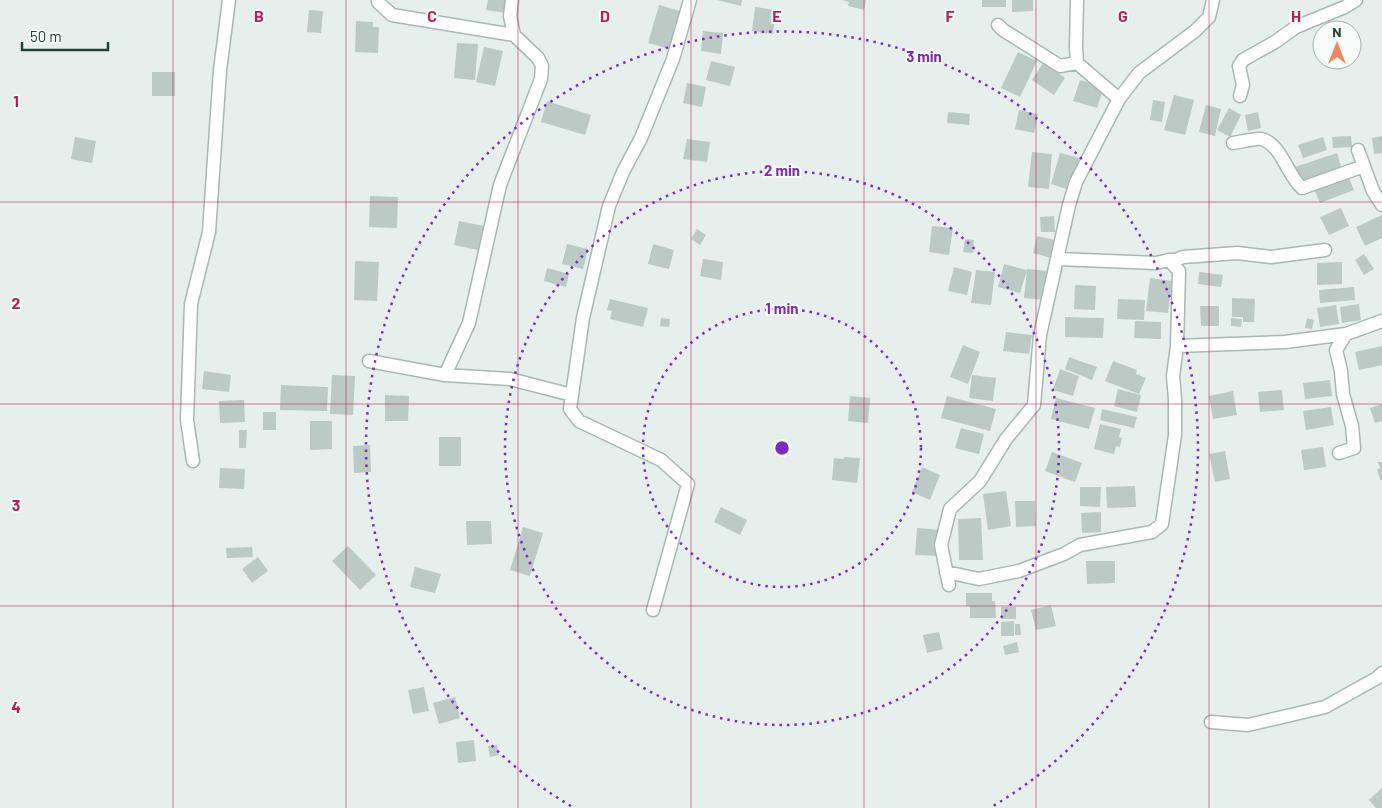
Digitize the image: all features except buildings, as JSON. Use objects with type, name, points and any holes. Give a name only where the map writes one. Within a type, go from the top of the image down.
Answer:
[{"type":"street","points":[[193,461],[187,420],[191,304],[210,232],[220,70],[229,0]]},
{"type":"street","points":[[378,0],[392,15],[514,35]]},
{"type":"street","points":[[445,375],[469,324],[500,185],[541,79],[542,66],[538,58],[514,35],[510,16],[512,0]]},
{"type":"street","points":[[653,610],[688,484],[660,460],[578,421],[570,409],[583,318],[609,206],[623,172],[641,138],[673,59],[690,0]]},
{"type":"street","points":[[1077,0],[1077,63],[1119,99]]},
{"type":"street","points":[[949,585],[941,545],[950,509],[980,482],[1006,439],[1034,405],[1040,335],[1069,205],[1076,182],[1119,99],[1140,73],[1195,31],[1210,17],[1213,0]]},
{"type":"street","points":[[1240,96],[1242,85],[1239,66],[1243,60],[1275,42],[1296,27],[1345,7],[1356,0]]},
{"type":"street","points":[[998,25],[1052,63],[1060,66],[1077,63]]},
{"type":"street","points":[[1233,143],[1261,139],[1268,143],[1283,159],[1294,182],[1302,188],[1364,166]]},
{"type":"street","points":[[1358,150],[1373,191],[1382,205]]},
{"type":"street","points":[[1058,260],[1156,263],[1184,257],[1237,253],[1271,257],[1324,250]]},
{"type":"street","points":[[946,572],[978,579],[1018,571],[1064,554],[1080,545],[1152,532],[1162,524],[1175,435],[1173,376],[1177,346],[1179,271],[1169,260]]},
{"type":"street","points":[[1177,346],[1285,342],[1346,334],[1382,321]]},
{"type":"street","points":[[1339,453],[1354,448],[1352,426],[1343,394],[1341,371],[1336,350],[1346,334]]},
{"type":"street","points":[[369,361],[445,375],[510,379],[572,395]]},
{"type":"street","points":[[1211,722],[1248,725],[1325,708],[1377,678],[1382,673]]}]
